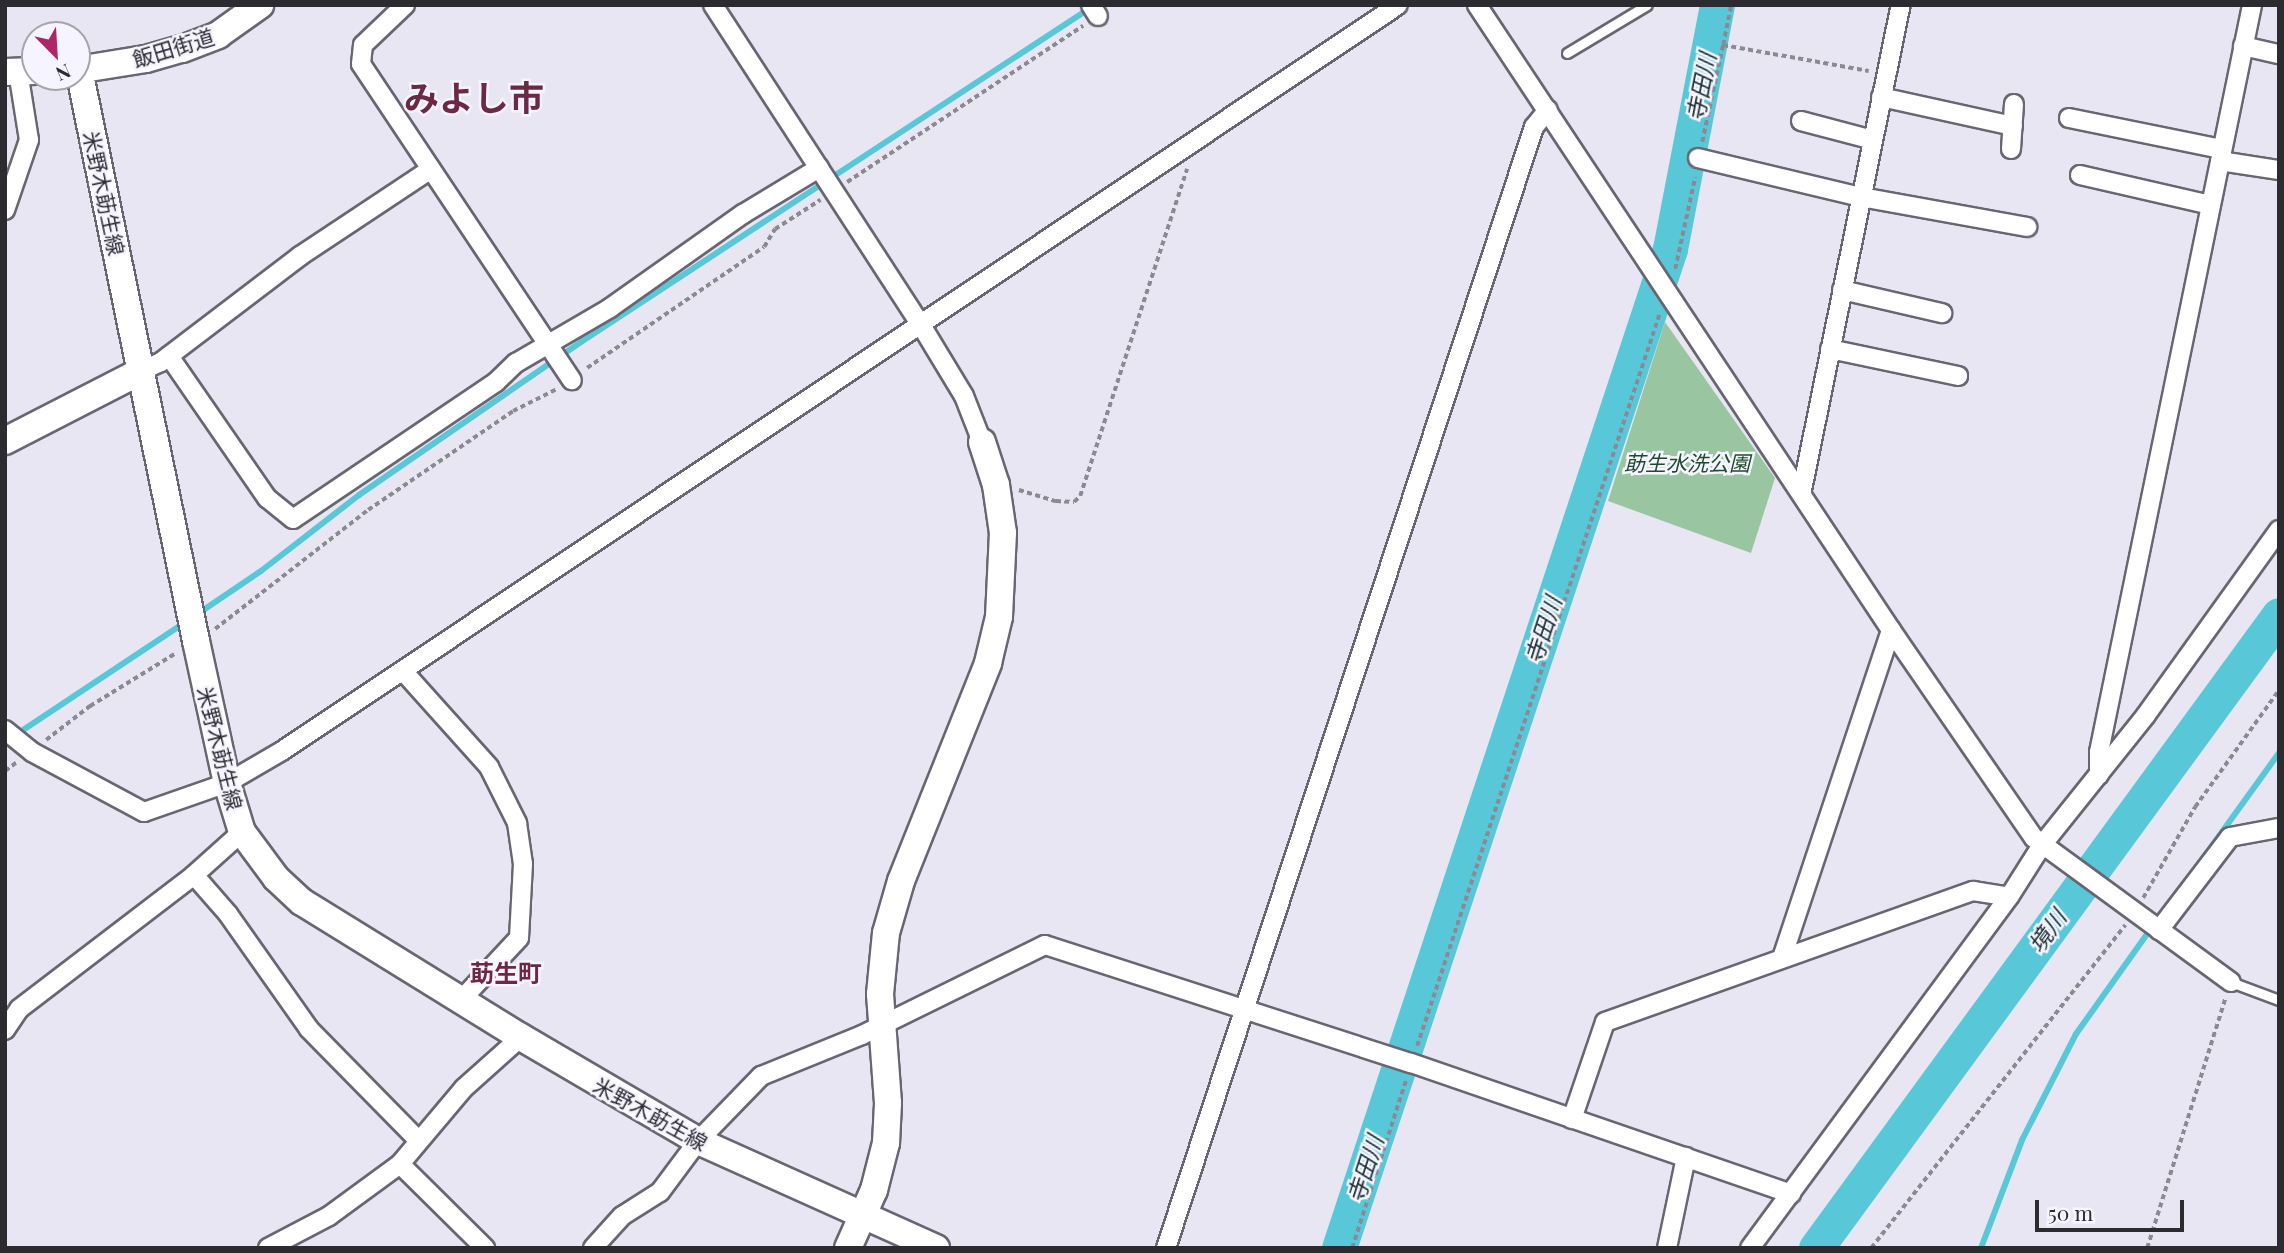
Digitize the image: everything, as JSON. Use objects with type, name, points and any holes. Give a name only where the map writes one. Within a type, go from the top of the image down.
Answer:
[{"type":"main road","name":"飯田街道","points":[[91,68],[146,60],[182,49],[218,35],[260,5]]},
{"type":"main road","name":"米野木莇生線","points":[[83,91],[143,370],[227,783],[242,832],[276,878],[302,902],[521,1037],[698,1141],[936,1248]]},
{"type":"main road","points":[[5,441],[143,370]]},
{"type":"main road","points":[[848,1248],[862,1216],[887,1134],[881,1025],[881,962],[892,908],[984,675],[999,617],[1004,567],[996,485],[982,442]]},
{"type":"street","points":[[405,5],[363,45],[359,59],[570,378]]},
{"type":"street","points":[[713,5],[921,325],[964,396],[982,442]]},
{"type":"street","points":[[5,730],[32,752],[144,812],[227,783],[403,671],[1398,5]]},
{"type":"street","points":[[1477,5],[1664,290],[1802,490],[1891,630],[2046,849],[2231,982]]},
{"type":"street","points":[[1802,490],[1901,5]]},
{"type":"street","points":[[2099,775],[2099,752],[2120,666],[2252,5]]},
{"type":"street","points":[[2243,46],[2279,54]]},
{"type":"street","points":[[5,210],[29,140],[19,71]]},
{"type":"street","points":[[1881,97],[2013,126]]},
{"type":"street","points":[[2011,149],[2014,104]]},
{"type":"street","points":[[1166,1248],[1534,127],[1548,110]]},
{"type":"street","points":[[2069,118],[2279,170]]},
{"type":"street","points":[[1801,121],[1872,140]]},
{"type":"street","points":[[1698,158],[1861,197],[2027,227]]},
{"type":"street","points":[[169,356],[267,498],[293,519],[549,345],[610,307],[743,214],[819,168]]},
{"type":"street","points":[[143,370],[169,356],[300,256],[431,169]]},
{"type":"street","points":[[2080,175],[2211,205]]},
{"type":"street","points":[[1842,290],[1942,313]]},
{"type":"street","points":[[1830,349],[1958,376]]},
{"type":"street","points":[[1750,1248],[2279,530]]},
{"type":"street","points":[[1783,955],[1891,630]]},
{"type":"street","points":[[403,671],[489,767],[517,823],[523,864],[519,938],[461,1000]]},
{"type":"street","points":[[2159,930],[2230,838],[2279,828]]},
{"type":"street","points":[[5,1030],[12,1006],[194,874],[242,832]]},
{"type":"street","points":[[194,874],[228,914],[309,1029],[417,1139]]},
{"type":"street","points":[[1572,1119],[1605,1022],[1783,955],[1973,891],[2009,897]]},
{"type":"street","points":[[593,1248],[622,1216],[660,1192],[698,1141],[761,1076],[881,1025],[1045,945],[1410,1063],[1791,1194]]},
{"type":"street","points":[[268,1248],[328,1216],[400,1164],[417,1139],[521,1037]]},
{"type":"street","points":[[1667,1248],[1686,1157]]},
{"type":"street","points":[[400,1164],[485,1248]]},
{"type":"lane","points":[[1567,53],[1647,5]]},
{"type":"lane","points":[[2231,982],[2279,1000]]},
{"type":"path","points":[[1352,1248],[1410,1063],[1664,290],[1698,158],[1731,5]]},
{"type":"path","points":[[1723,45],[1886,75]]},
{"type":"path","points":[[996,485],[1056,501],[1074,502],[1080,496],[1192,156],[1190,143]]},
{"type":"path","points":[[1871,1248],[2129,910],[2195,807],[2279,690]]},
{"type":"path","points":[[2147,1248],[2231,982]]},
{"type":"green space","name":"莇生水洗公園","points":[[1665,322],[1775,478],[1751,553],[1608,501]]},
{"type":"waterway","name":"寺田川","points":[[1339,1248],[1670,249],[1717,5]]},
{"type":"waterway","points":[[196,615],[261,571],[359,495],[581,342],[1090,8]]},
{"type":"waterway","name":"境川","points":[[1816,1248],[2279,615]]},
{"type":"waterway","points":[[5,742],[184,623]]},
{"type":"waterway","points":[[2196,868],[2279,753]]},
{"type":"waterway","points":[[1981,1248],[2022,1140],[2076,1034],[2152,927]]},
{"type":"district","name":"みよし市","points":[[474,97]]},
{"type":"district","name":"莇生町","points":[[506,973]]}]
